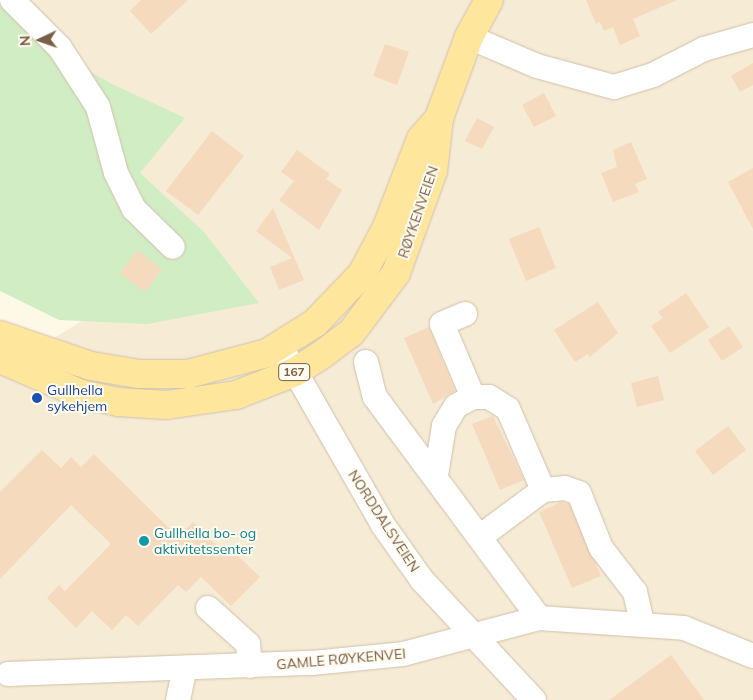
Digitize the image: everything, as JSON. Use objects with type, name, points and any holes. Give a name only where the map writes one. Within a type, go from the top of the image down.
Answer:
[{"type":"main road","name":"RØYKENVEIEN","points":[[0,335],[91,366],[164,375],[223,367],[280,346],[329,311],[362,274],[387,227],[421,139],[439,118],[469,37],[489,0]]},
{"type":"main road","name":"RØYKENVEIEN","points":[[0,359],[81,394],[141,405],[227,397],[295,372],[351,333],[396,273],[420,217],[439,149],[439,118]]},
{"type":"street","points":[[12,0],[60,48],[98,107],[116,173],[134,209],[173,247]]},
{"type":"street","points":[[469,37],[536,66],[614,87],[653,75],[704,48],[753,35]]},
{"type":"street","points":[[464,314],[442,324],[473,397]]},
{"type":"street","name":"NORDDALSVEIEN","points":[[280,346],[383,525],[470,634],[534,700]]},
{"type":"street","points":[[366,362],[375,397],[482,536],[539,618]]},
{"type":"street","points":[[436,475],[444,426],[456,406],[473,397],[489,397],[508,409],[543,490]]},
{"type":"street","points":[[482,536],[543,490],[565,488],[579,493],[601,548],[635,592],[642,622]]},
{"type":"street","points":[[208,608],[248,644],[250,666]]},
{"type":"street","name":"GAMLE RØYKENVEI","points":[[8,674],[250,666],[403,654],[470,634],[539,618],[642,622],[684,628],[753,656]]},
{"type":"street","points":[[178,700],[185,668]]},
{"type":"shaded area","points":[[1,0],[753,0],[753,700],[0,700],[0,371],[161,273]]},
{"type":"green space","points":[[0,0],[40,43],[112,84],[185,118],[140,173],[204,232],[259,303],[147,324],[59,320],[0,291]]},
{"type":"building","points":[[141,0],[188,0],[151,34],[130,11]]},
{"type":"building","points":[[586,0],[677,0],[633,19],[640,36],[620,45],[613,27],[604,31],[600,22],[596,24]]},
{"type":"building","points":[[385,44],[409,52],[397,85],[373,76]]},
{"type":"building","points":[[753,63],[753,85],[740,92],[731,76]]},
{"type":"building","points":[[544,93],[556,116],[534,127],[522,105]]},
{"type":"building","points":[[477,118],[494,127],[482,149],[465,141]]},
{"type":"building","points":[[212,131],[244,156],[198,215],[166,191]]},
{"type":"building","points":[[631,142],[647,179],[635,184],[639,192],[613,202],[601,173],[617,167],[613,150]]},
{"type":"building","points":[[297,150],[330,174],[326,179],[342,190],[319,230],[279,200],[294,181],[281,172]]},
{"type":"building","points":[[753,168],[753,229],[728,182]]},
{"type":"building","points":[[273,208],[304,280],[279,290],[270,267],[292,258],[256,231]]},
{"type":"building","points":[[539,227],[556,268],[526,281],[509,239]]},
{"type":"building","points":[[137,250],[162,269],[145,292],[120,273]]},
{"type":"building","points":[[686,293],[709,327],[670,353],[651,326],[663,318],[658,312]]},
{"type":"building","points":[[598,302],[618,333],[590,357],[588,354],[575,362],[554,330]]},
{"type":"building","points":[[729,326],[743,347],[722,361],[708,340]]},
{"type":"building","points":[[429,327],[455,391],[433,404],[404,338]]},
{"type":"building","points":[[658,376],[664,400],[637,407],[631,383]]},
{"type":"building","points":[[493,416],[524,480],[500,490],[472,424]]},
{"type":"building","points":[[728,426],[746,450],[713,475],[695,451]]},
{"type":"building","name":"Gullhella bo- og aktivitetssenter","points":[[42,450],[61,468],[71,457],[81,467],[94,454],[178,537],[193,522],[225,554],[230,548],[260,577],[231,606],[201,577],[186,592],[178,585],[138,626],[126,615],[112,630],[92,611],[76,628],[47,598],[59,585],[65,591],[111,544],[71,505],[0,579],[0,492]]},
{"type":"building","points":[[561,502],[569,504],[601,576],[572,588],[539,512]]},
{"type":"building","points":[[671,655],[704,700],[609,700]]},
{"type":"place","name":"Gullhella sykehjem","points":[[37,398]]},
{"type":"place","name":"Gullhella bo- og aktivitetssenter","points":[[144,541]]}]
